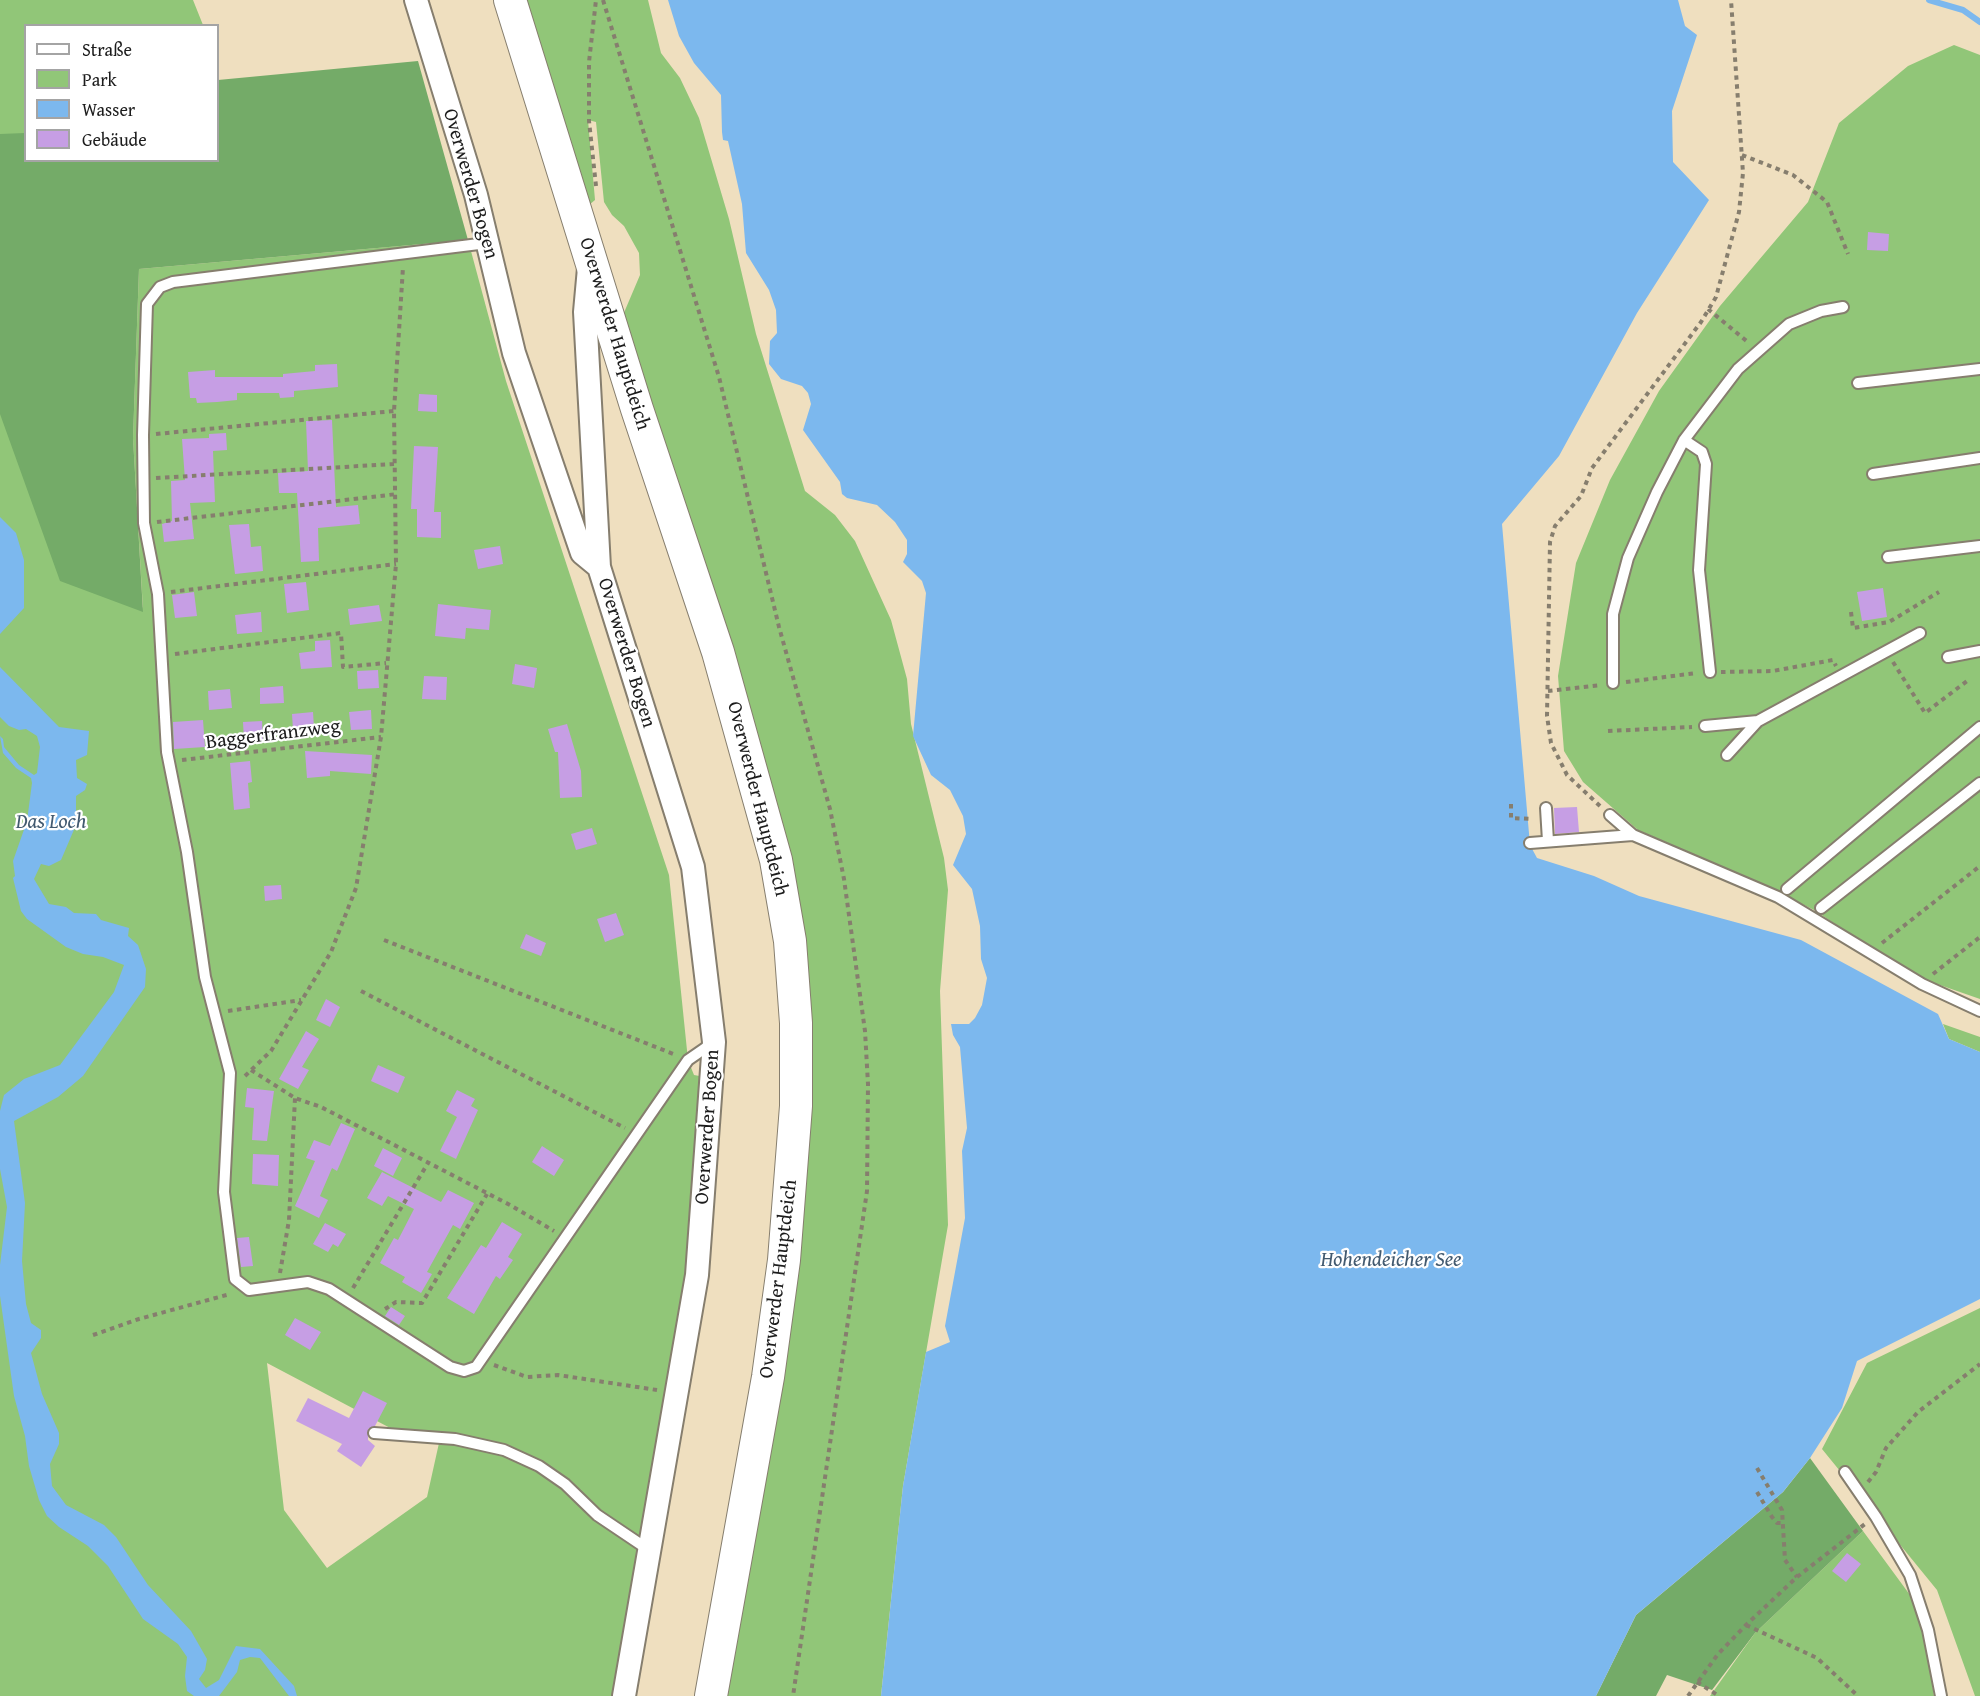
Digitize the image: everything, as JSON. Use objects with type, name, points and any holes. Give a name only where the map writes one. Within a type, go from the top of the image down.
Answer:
[{"type":"street","name":"Overwerder Bogen","points":[[416,0],[476,195],[514,353],[582,553],[599,567]]},
{"type":"street","name":"Overwerder Hauptdeich","points":[[510,0],[637,410],[718,652],[777,860],[790,941],[796,1023],[796,1106],[784,1260],[768,1377],[711,1696]]},
{"type":"street","name":"Overwerder Bogen","points":[[590,254],[585,312],[599,567],[693,867],[714,1042],[697,1275],[679,1394],[624,1696]]},
{"type":"lane","points":[[487,243],[173,282],[160,287],[147,304],[143,435],[144,523],[158,594],[165,734],[169,762],[187,852],[205,977],[230,1073],[224,1192],[235,1279],[249,1290],[308,1282],[346,1300],[450,1367],[464,1371],[476,1367],[688,1060],[714,1042]]},
{"type":"lane","points":[[1613,683],[1613,614],[1628,558],[1657,492],[1684,440],[1738,369],[1789,324],[1821,310],[1843,307]]},
{"type":"lane","points":[[1858,383],[1980,369]]},
{"type":"lane","points":[[1684,440],[1702,452],[1706,464],[1699,570],[1710,672]]},
{"type":"lane","points":[[1873,474],[1980,458]]},
{"type":"lane","points":[[1888,557],[1980,546]]},
{"type":"lane","points":[[1727,754],[1758,721],[1920,633]]},
{"type":"lane","points":[[1948,657],[1980,651]]},
{"type":"lane","points":[[1705,726],[1758,721]]},
{"type":"lane","points":[[1787,889],[1980,727]]},
{"type":"lane","points":[[1821,908],[1980,783]]},
{"type":"lane","points":[[1546,808],[1548,841]]},
{"type":"lane","points":[[1610,815],[1633,835],[1778,897],[1922,984],[1980,1011]]},
{"type":"lane","points":[[1530,843],[1633,835]]},
{"type":"lane","points":[[374,1433],[454,1439],[504,1450],[539,1466],[565,1484],[597,1515],[650,1551]]},
{"type":"lane","points":[[1845,1472],[1876,1517],[1910,1575],[1921,1602],[1941,1696]]},
{"type":"path","points":[[596,0],[589,74],[589,121],[597,198]]},
{"type":"path","points":[[1610,815],[1567,775],[1551,743],[1547,716],[1550,542],[1555,526],[1581,496],[1592,468],[1716,297],[1739,212],[1742,155],[1731,0]]},
{"type":"path","points":[[1742,155],[1792,175],[1827,202],[1848,254]]},
{"type":"path","points":[[229,1092],[271,1051],[330,952],[356,888],[381,737],[396,564],[397,494],[394,464],[394,411],[404,252]]},
{"type":"path","points":[[1708,309],[1759,351]]},
{"type":"path","points":[[143,435],[394,411]]},
{"type":"path","points":[[144,479],[394,464]]},
{"type":"path","points":[[144,523],[397,494]]},
{"type":"path","points":[[158,594],[396,564]]},
{"type":"path","points":[[1851,612],[1853,628],[1889,622],[1939,592]]},
{"type":"path","points":[[162,655],[341,633],[343,667],[386,663]]},
{"type":"path","points":[[1887,652],[1925,713],[1967,681]]},
{"type":"path","points":[[1608,731],[1705,726]]},
{"type":"path","name":"Baggerfranzweg","points":[[169,762],[381,737]]},
{"type":"path","points":[[1511,804],[1511,818],[1534,819]]},
{"type":"path","points":[[1869,952],[1980,866]]},
{"type":"path","points":[[1922,984],[1980,938]]},
{"type":"path","points":[[384,940],[688,1060]]},
{"type":"path","points":[[360,991],[637,1134]]},
{"type":"path","points":[[216,1013],[302,1000]]},
{"type":"path","points":[[251,1070],[295,1098],[321,1107],[487,1194],[565,1238]]},
{"type":"path","points":[[277,1286],[289,1220],[295,1098]]},
{"type":"path","points":[[346,1300],[428,1163]]},
{"type":"path","points":[[377,1319],[390,1304],[422,1303],[487,1194]]},
{"type":"path","points":[[93,1335],[139,1319],[249,1290]]},
{"type":"path","points":[[481,1360],[527,1377],[558,1375],[679,1394]]},
{"type":"path","points":[[1859,1491],[1876,1472],[1886,1448],[1918,1412],[1980,1364]]},
{"type":"path","points":[[1757,1468],[1782,1510],[1785,1560],[1797,1577]]},
{"type":"path","points":[[1757,1492],[1772,1517],[1782,1523]]},
{"type":"path","points":[[1688,1696],[1718,1654],[1746,1625],[1797,1577],[1851,1533],[1876,1517]]},
{"type":"path","points":[[1746,1625],[1817,1659],[1858,1696]]},
{"type":"path","points":[[1697,1683],[1719,1696]]},
{"type":"green space","points":[[0,0],[193,0],[203,24],[24,24],[24,162],[27,162],[143,610],[133,438],[139,269],[468,240],[506,381],[669,875],[688,1060],[694,1075],[705,1077],[689,1274],[616,1696],[0,1696]],"holes":[[[267,1363],[394,1430],[441,1434],[427,1497],[327,1568],[284,1510]]]},
{"type":"green space","points":[[518,0],[648,0],[661,53],[680,78],[699,118],[729,219],[756,334],[805,491],[835,515],[855,541],[891,620],[907,679],[911,724],[944,858],[948,890],[940,991],[948,1225],[903,1486],[881,1696],[720,1696],[808,1045],[623,315],[640,275],[639,253],[624,226],[612,215],[604,202],[596,122],[588,120],[595,200],[589,205]]},
{"type":"green space","points":[[1954,45],[1980,55],[1980,999],[1914,976],[1814,910],[1765,885],[1638,830],[1583,782],[1564,751],[1558,676],[1576,563],[1610,480],[1659,391],[1720,306],[1808,202],[1839,123],[1908,66]]},
{"type":"green space","points":[[418,61],[468,240],[139,269],[133,438],[143,612],[60,581],[0,414],[0,134],[24,133],[24,162],[219,162],[219,80]]},
{"type":"green space","points":[[1943,1024],[1980,1037],[1980,1052],[1949,1039]]},
{"type":"green space","points":[[1980,1308],[1980,1696],[1975,1696],[1937,1590],[1822,1449],[1867,1363]]},
{"type":"green space","points":[[1810,1458],[1863,1531],[1755,1633],[1712,1690],[1667,1675],[1656,1696],[1596,1696],[1636,1615],[1783,1492]]},
{"type":"green space","points":[[1863,1531],[1921,1610],[1934,1696],[1710,1696],[1755,1633]]},
{"type":"water","name":"Hohendeicher See","points":[[668,0],[1678,0],[1685,26],[1697,35],[1672,111],[1673,162],[1709,200],[1637,313],[1559,456],[1502,524],[1530,845],[1537,858],[1594,876],[1639,896],[1801,940],[1938,1014],[1949,1039],[1980,1052],[1980,1299],[1857,1361],[1842,1408],[1810,1458],[1783,1492],[1636,1615],[1596,1696],[881,1696],[903,1486],[926,1352],[950,1342],[945,1326],[965,1218],[962,1151],[967,1128],[960,1047],[953,1035],[951,1024],[969,1024],[975,1018],[982,1005],[987,978],[981,959],[980,926],[972,889],[953,865],[966,834],[963,816],[950,790],[931,775],[913,736],[926,593],[922,581],[903,562],[907,554],[907,540],[895,522],[877,505],[847,498],[842,494],[840,482],[803,430],[811,404],[808,393],[802,386],[781,379],[769,364],[770,341],[777,333],[776,310],[769,290],[746,253],[742,204],[728,141],[723,140],[721,95],[694,63],[679,36]]},
{"type":"water","points":[[0,517],[16,533],[24,560],[24,608],[0,634]]},
{"type":"water","name":"Das Loch","points":[[0,667],[59,727],[89,731],[87,755],[76,760],[77,778],[87,784],[85,790],[76,796],[76,825],[61,860],[49,866],[41,864],[34,879],[49,904],[66,907],[74,913],[96,914],[101,920],[129,928],[128,936],[138,945],[146,969],[145,987],[83,1076],[58,1097],[14,1121],[25,1203],[22,1261],[26,1304],[31,1323],[41,1330],[41,1338],[31,1353],[42,1394],[59,1433],[59,1444],[50,1464],[52,1486],[66,1505],[104,1525],[116,1537],[148,1585],[191,1631],[207,1659],[205,1670],[199,1679],[206,1688],[219,1680],[236,1646],[260,1649],[294,1686],[297,1696],[289,1696],[260,1658],[250,1657],[240,1660],[237,1672],[219,1696],[194,1696],[187,1691],[185,1676],[187,1657],[178,1644],[143,1619],[108,1566],[88,1546],[47,1516],[39,1500],[29,1466],[25,1436],[14,1396],[0,1296],[0,1265],[7,1207],[0,1169],[0,1111],[4,1095],[24,1079],[60,1065],[114,992],[124,965],[66,947],[27,919],[21,911],[13,878],[15,876],[13,861],[27,821],[32,783],[31,778],[16,768],[3,753],[0,736],[4,747],[19,765],[34,775],[37,773],[40,747],[37,736],[26,729],[19,730],[9,726],[0,717]]},
{"type":"building","points":[[1868,232],[1889,234],[1888,251],[1867,250]]},
{"type":"building","points":[[337,364],[338,387],[294,391],[294,397],[280,398],[279,393],[237,393],[237,400],[197,403],[196,398],[190,398],[188,372],[215,370],[215,377],[283,377],[283,374],[315,371],[315,365]]},
{"type":"building","points":[[419,394],[437,395],[437,412],[418,411]]},
{"type":"building","points":[[332,420],[336,507],[358,505],[360,524],[318,528],[319,561],[301,562],[297,493],[279,493],[278,473],[308,471],[306,421]]},
{"type":"building","points":[[226,433],[227,450],[213,451],[215,502],[190,503],[194,539],[164,542],[162,524],[172,521],[171,481],[185,480],[182,439],[209,438],[209,434]]},
{"type":"building","points":[[414,446],[438,447],[434,512],[441,512],[441,538],[417,537],[417,509],[411,509]]},
{"type":"building","points":[[249,524],[251,547],[261,546],[263,571],[235,574],[229,525]]},
{"type":"building","points":[[500,546],[503,564],[478,569],[474,550]]},
{"type":"building","points":[[306,582],[309,610],[287,613],[284,584]]},
{"type":"building","points":[[1883,588],[1887,617],[1862,621],[1857,592]]},
{"type":"building","points":[[194,592],[197,616],[175,618],[172,595]]},
{"type":"building","points":[[438,604],[491,610],[489,630],[466,628],[465,639],[435,636]]},
{"type":"building","points":[[379,605],[382,621],[350,625],[348,609]]},
{"type":"building","points":[[261,612],[262,632],[237,634],[235,615]]},
{"type":"building","points":[[330,640],[332,667],[301,669],[299,653],[315,651],[315,641]]},
{"type":"building","points":[[515,664],[537,668],[534,688],[512,684]]},
{"type":"building","points":[[378,670],[379,688],[358,689],[357,671]]},
{"type":"building","points":[[424,676],[447,677],[446,700],[422,699]]},
{"type":"building","points":[[283,686],[284,703],[260,704],[260,688]]},
{"type":"building","points":[[230,689],[232,708],[209,710],[208,691]]},
{"type":"building","points":[[371,710],[372,729],[351,730],[349,712]]},
{"type":"building","points":[[313,712],[314,728],[293,730],[292,714]]},
{"type":"building","points":[[203,720],[205,747],[174,749],[173,722]]},
{"type":"building","points":[[262,721],[263,739],[244,740],[243,722]]},
{"type":"building","points":[[567,724],[581,771],[582,797],[560,798],[558,752],[555,752],[548,729]]},
{"type":"building","points":[[305,751],[372,755],[371,774],[330,771],[330,776],[307,778]]},
{"type":"building","points":[[250,761],[252,782],[248,783],[250,808],[234,810],[230,763]]},
{"type":"building","points":[[1577,807],[1579,832],[1555,834],[1554,808]]},
{"type":"building","points":[[592,828],[597,844],[576,850],[571,834]]},
{"type":"building","points":[[281,885],[282,899],[265,901],[264,886]]},
{"type":"building","points":[[616,913],[624,935],[605,942],[597,919]]},
{"type":"building","points":[[526,934],[546,943],[541,956],[520,948]]},
{"type":"building","points":[[326,999],[340,1007],[330,1027],[316,1020]]},
{"type":"building","points":[[306,1031],[319,1039],[302,1067],[309,1070],[298,1089],[279,1079]]},
{"type":"building","points":[[378,1065],[405,1077],[398,1093],[371,1081]]},
{"type":"building","points":[[247,1088],[274,1091],[267,1141],[252,1140],[254,1108],[245,1107]]},
{"type":"building","points":[[457,1090],[475,1099],[471,1106],[478,1110],[456,1159],[440,1151],[457,1117],[446,1111]]},
{"type":"building","points":[[341,1123],[355,1129],[337,1171],[332,1168],[320,1196],[328,1200],[319,1218],[295,1206],[315,1161],[306,1158],[314,1140],[330,1146]]},
{"type":"building","points":[[542,1146],[564,1160],[554,1176],[532,1162]]},
{"type":"building","points":[[383,1148],[402,1158],[393,1176],[374,1166]]},
{"type":"building","points":[[253,1154],[279,1155],[278,1186],[252,1184]]},
{"type":"building","points":[[382,1172],[441,1202],[448,1190],[474,1203],[460,1229],[453,1225],[427,1272],[432,1274],[421,1293],[402,1282],[405,1277],[380,1263],[394,1238],[398,1240],[414,1209],[388,1196],[382,1206],[367,1198]]},
{"type":"building","points":[[502,1222],[522,1234],[508,1257],[513,1260],[500,1279],[496,1276],[474,1314],[447,1298],[481,1245],[486,1248]]},
{"type":"building","points":[[325,1223],[346,1234],[338,1247],[333,1244],[328,1252],[313,1244]]},
{"type":"building","points":[[249,1237],[253,1266],[241,1267],[237,1238]]},
{"type":"building","points":[[391,1307],[405,1316],[399,1325],[385,1316]]},
{"type":"building","points":[[295,1318],[321,1332],[310,1350],[285,1335]]},
{"type":"building","points":[[363,1391],[387,1403],[375,1426],[368,1429],[368,1440],[375,1446],[361,1467],[337,1451],[342,1444],[296,1421],[308,1398],[349,1418]]},
{"type":"building","points":[[1847,1553],[1861,1564],[1846,1582],[1832,1571]]},
{"type":"waterway","points":[[1929,0],[1963,10],[1980,22]]}]
